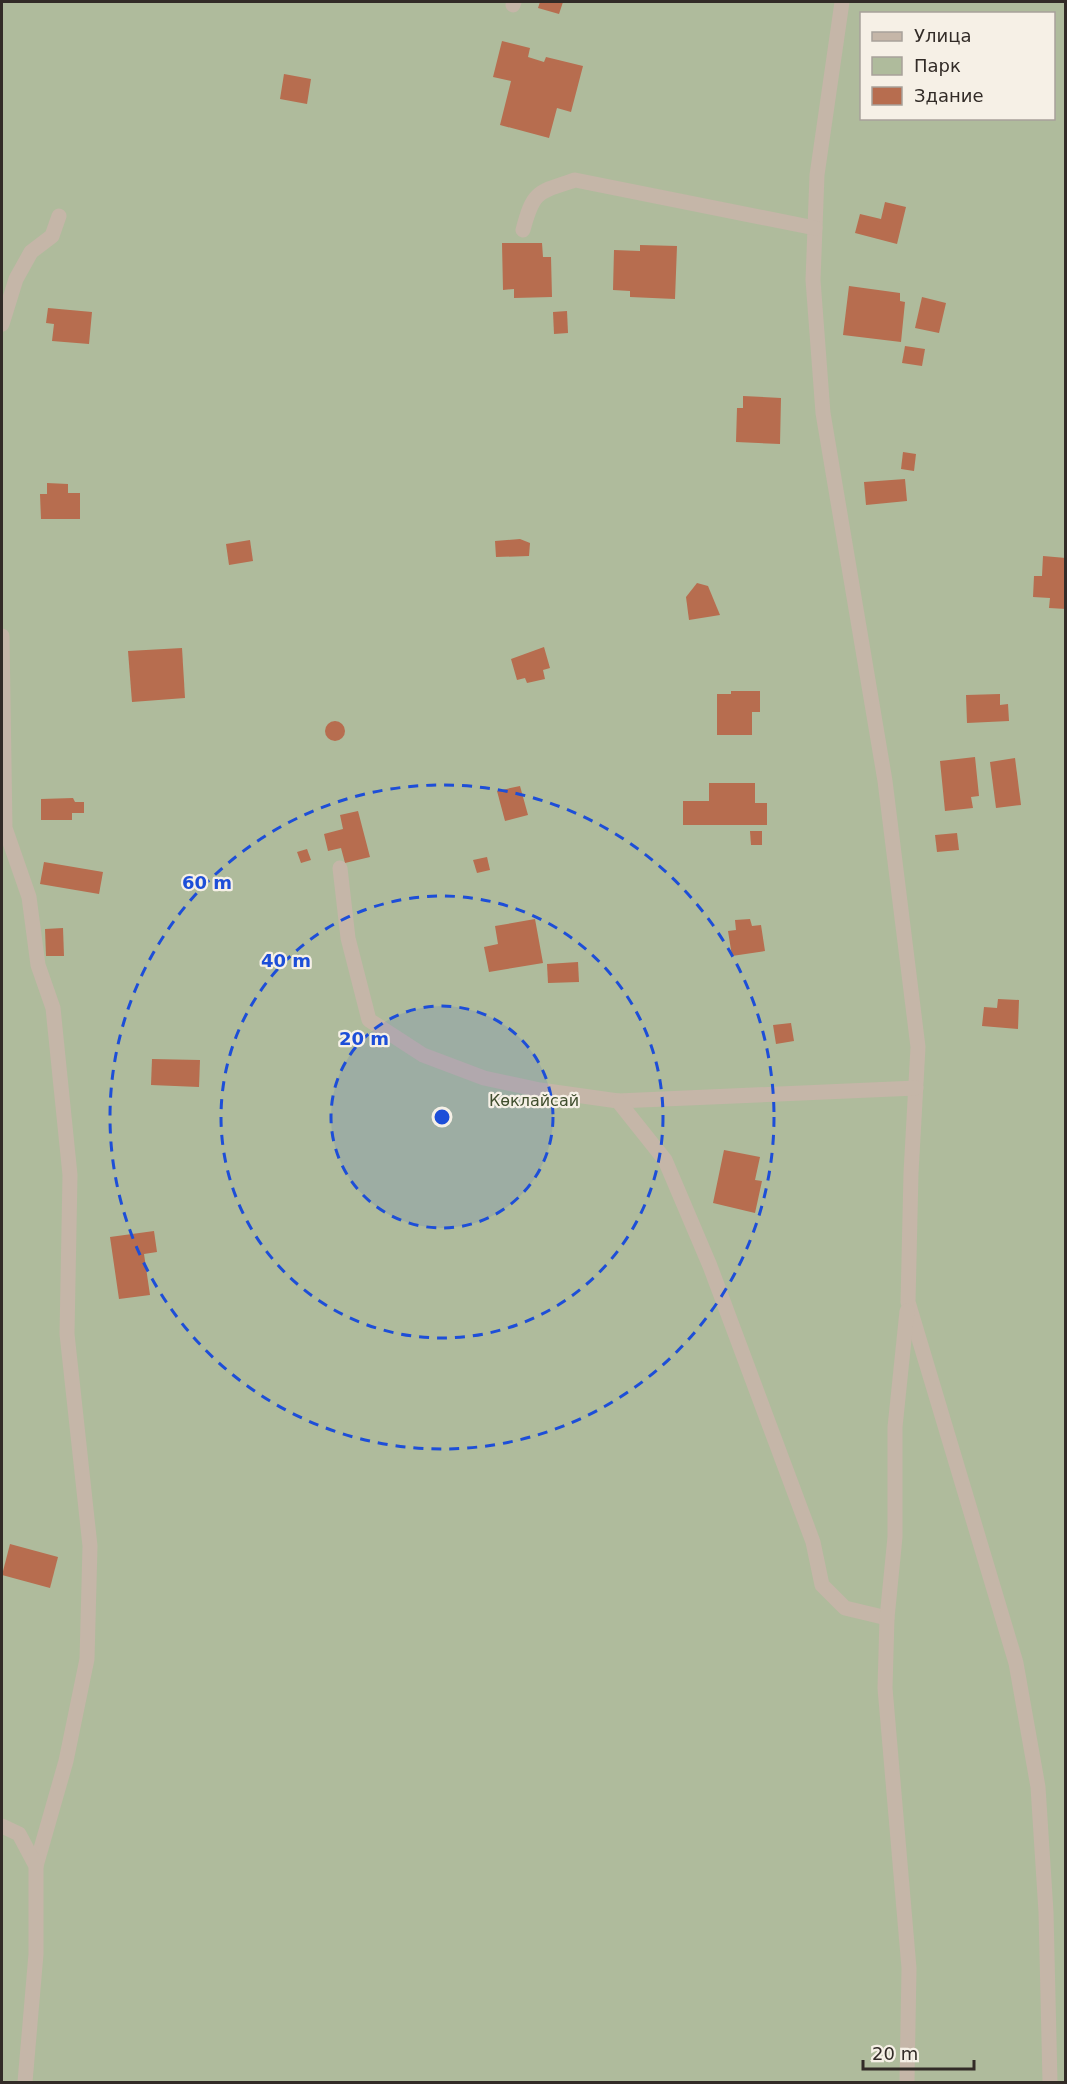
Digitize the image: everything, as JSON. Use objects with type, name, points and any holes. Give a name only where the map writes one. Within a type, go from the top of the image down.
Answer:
[{"type":"street","points":[[842,2],[817,175],[813,280],[823,413],[885,781],[918,1047],[908,1302],[895,1427],[896,1537],[887,1618],[885,1688],[909,1968],[907,2082]]},
{"type":"street","points":[[523,230],[529,208],[540,191],[575,180],[815,228]]},
{"type":"street","points":[[2,324],[21,270],[31,252],[52,236],[59,216]]},
{"type":"street","points":[[2,636],[5,828],[28,897],[38,964],[53,1008],[70,1175],[67,1334],[90,1546],[87,1659],[66,1761],[36,1866],[36,1954],[25,2082]]},
{"type":"street","points":[[340,868],[348,938],[369,1020],[423,1055],[484,1078],[540,1090],[618,1101],[916,1088]]},
{"type":"street","points":[[618,1101],[665,1160],[710,1266],[809,1531],[822,1585],[845,1608],[887,1618]]},
{"type":"street","points":[[908,1302],[1018,1675],[1038,1787],[1046,1912],[1050,2082]]},
{"type":"street","points":[[2,1826],[19,1834],[36,1866]]},
{"type":"green space","name":"Көклайсай","points":[[2,2],[1065,2],[1065,2082],[2,2082]]},
{"type":"building","points":[[540,2],[563,2],[559,14],[538,8]]},
{"type":"building","points":[[502,41],[530,48],[528,57],[544,62],[546,57],[583,66],[571,112],[557,108],[549,138],[500,125],[511,81],[493,77]]},
{"type":"building","points":[[284,74],[311,79],[307,104],[280,99]]},
{"type":"building","points":[[885,202],[906,207],[897,244],[855,233],[860,214],[881,219]]},
{"type":"building","points":[[502,243],[542,243],[543,257],[551,257],[552,297],[514,298],[514,289],[503,290]]},
{"type":"building","points":[[640,245],[677,246],[675,299],[630,297],[630,291],[613,290],[614,250],[640,251]]},
{"type":"building","points":[[849,286],[900,293],[900,301],[905,302],[901,342],[843,335]]},
{"type":"building","points":[[922,297],[946,303],[939,333],[915,328]]},
{"type":"building","points":[[48,308],[92,312],[89,344],[52,341],[54,324],[46,323]]},
{"type":"building","points":[[567,311],[568,333],[554,334],[553,312]]},
{"type":"building","points":[[905,346],[925,349],[922,366],[902,363]]},
{"type":"building","points":[[743,396],[781,398],[780,444],[736,442],[737,408],[743,408]]},
{"type":"building","points":[[903,452],[916,454],[914,471],[901,469]]},
{"type":"building","points":[[905,479],[907,501],[866,505],[864,482]]},
{"type":"building","points":[[47,483],[68,484],[68,493],[80,493],[80,519],[41,519],[40,494],[47,494]]},
{"type":"building","points":[[520,539],[530,543],[529,556],[496,557],[495,541]]},
{"type":"building","points":[[250,540],[253,561],[229,565],[226,544]]},
{"type":"building","points":[[1043,556],[1066,558],[1066,609],[1049,608],[1050,598],[1033,597],[1034,576],[1042,576]]},
{"type":"building","points":[[697,583],[708,586],[720,615],[689,620],[686,597]]},
{"type":"building","points":[[544,647],[550,668],[543,670],[545,679],[527,683],[525,678],[517,680],[511,659]]},
{"type":"building","points":[[182,648],[185,698],[132,702],[128,651]]},
{"type":"building","points":[[731,691],[760,691],[760,712],[752,712],[752,735],[717,735],[717,694],[731,694]]},
{"type":"building","points":[[1000,694],[1000,705],[1008,704],[1009,721],[967,723],[966,695]]},
{"type":"building","points":[[331,721],[339,721],[345,727],[345,735],[339,741],[331,741],[325,735],[325,727]]},
{"type":"building","points":[[975,757],[979,796],[971,797],[973,808],[945,811],[940,761]]},
{"type":"building","points":[[1015,758],[1021,805],[996,808],[990,762]]},
{"type":"building","points":[[709,783],[755,783],[755,803],[767,803],[767,825],[683,825],[683,801],[709,801]]},
{"type":"building","points":[[520,786],[528,815],[505,821],[497,791]]},
{"type":"building","points":[[73,798],[75,802],[84,802],[84,813],[72,813],[72,820],[41,820],[41,799]]},
{"type":"building","points":[[358,811],[370,857],[345,863],[341,848],[328,851],[324,834],[343,829],[340,815]]},
{"type":"building","points":[[750,831],[762,831],[762,845],[751,845]]},
{"type":"building","points":[[957,833],[959,850],[937,852],[935,835]]},
{"type":"building","points":[[307,849],[311,860],[301,863],[297,852]]},
{"type":"building","points":[[487,857],[490,870],[477,873],[473,860]]},
{"type":"building","points":[[44,862],[103,872],[99,894],[40,884]]},
{"type":"building","points":[[535,919],[543,963],[489,972],[484,947],[498,944],[495,926]]},
{"type":"building","points":[[750,919],[752,926],[761,925],[765,951],[732,956],[728,931],[736,930],[735,920]]},
{"type":"building","points":[[63,928],[64,956],[46,956],[45,929]]},
{"type":"building","points":[[578,962],[579,982],[548,983],[547,964]]},
{"type":"building","points":[[998,999],[1019,1000],[1018,1029],[982,1026],[984,1007],[997,1008]]},
{"type":"building","points":[[791,1023],[794,1041],[776,1044],[773,1025]]},
{"type":"building","points":[[152,1059],[200,1060],[199,1087],[151,1085]]},
{"type":"building","points":[[724,1150],[760,1157],[755,1180],[762,1181],[755,1213],[713,1203]]},
{"type":"building","points":[[154,1231],[157,1252],[144,1254],[150,1295],[119,1299],[110,1237]]},
{"type":"building","points":[[10,1544],[58,1557],[50,1588],[2,1575]]}]
